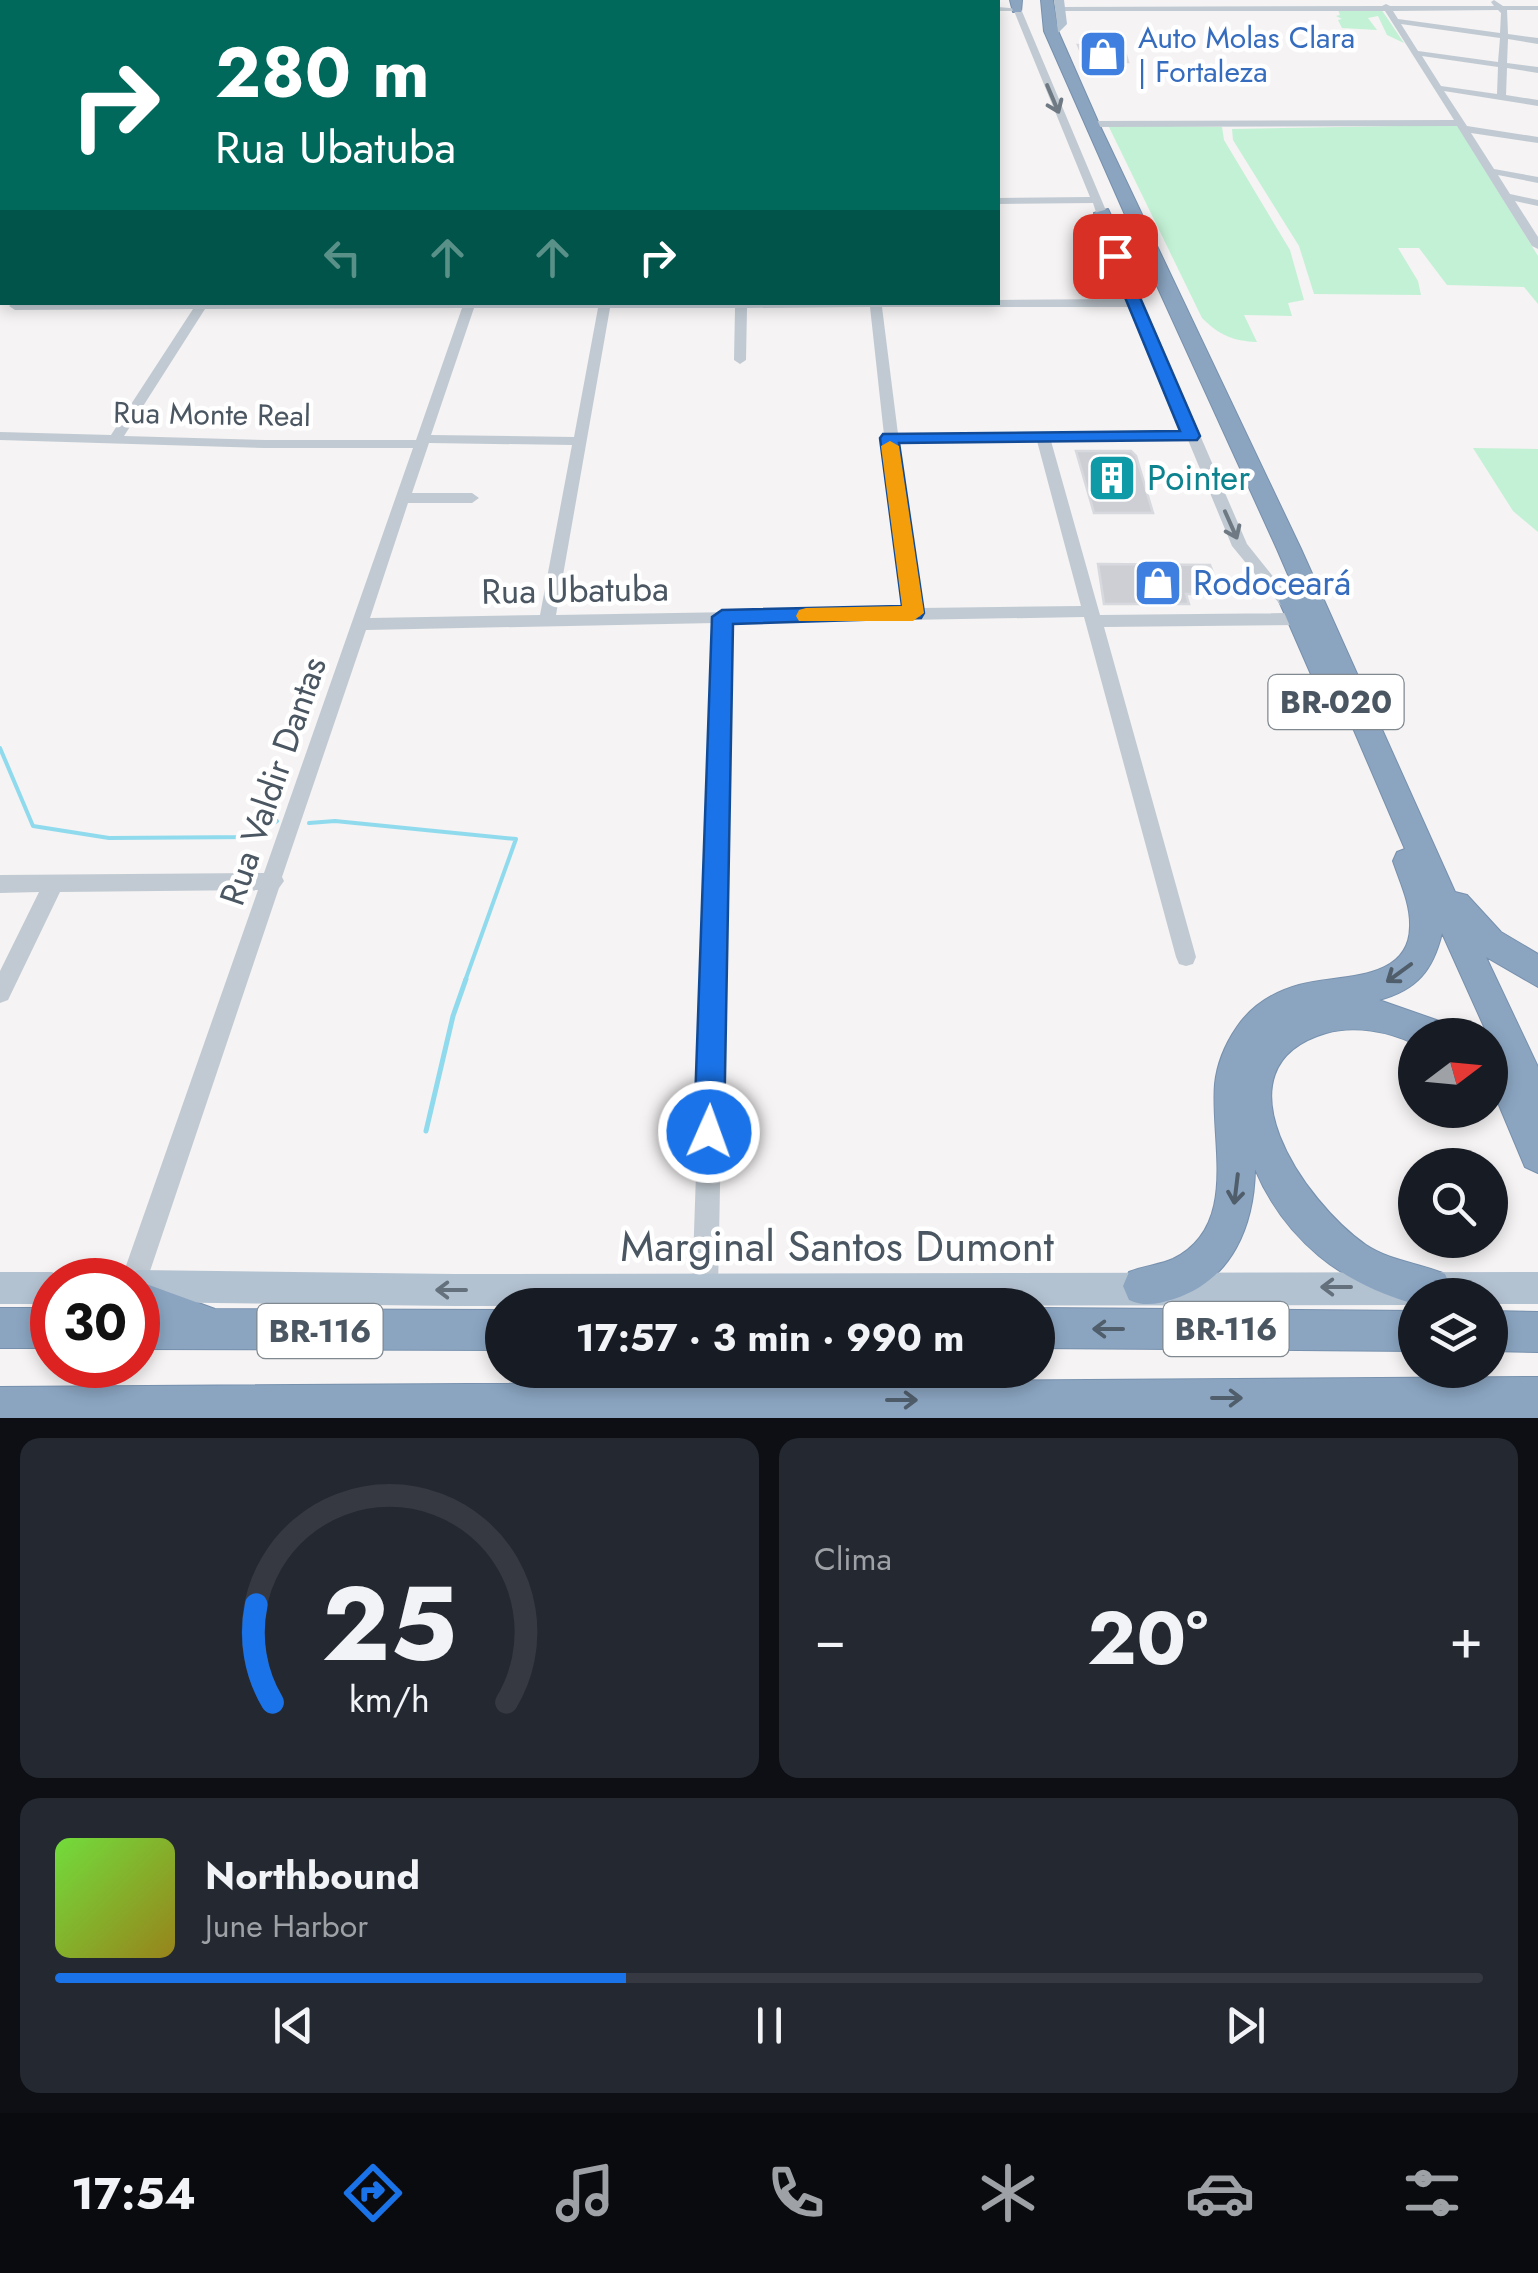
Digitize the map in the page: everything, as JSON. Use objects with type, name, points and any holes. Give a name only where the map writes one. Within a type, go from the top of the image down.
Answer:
[{"type":"highway","name":"BR-020","points":[[1038,4],[1289,548],[1479,1018]]},
{"type":"highway","name":"BR-020","points":[[1038,4],[1041,38],[1130,256],[1414,854],[1535,1131]]},
{"type":"highway","points":[[1100,207],[1112,235],[1130,256]]},
{"type":"highway","points":[[1414,854],[1468,921],[1501,950],[1538,972]]},
{"type":"highway","points":[[1142,1286],[1185,1275],[1216,1250],[1232,1219],[1238,1180],[1232,1096],[1236,1064],[1255,1028],[1280,1008],[1306,998],[1377,987],[1400,977],[1417,959],[1426,935],[1414,854]]},
{"type":"highway","points":[[1398,1022],[1382,1016],[1346,1013],[1318,1016],[1292,1026],[1269,1044],[1257,1072],[1252,1106],[1261,1146],[1282,1190],[1315,1228],[1352,1259],[1398,1279]]},
{"type":"highway","points":[[1508,1079],[1535,1131]]},
{"type":"highway","points":[[1508,1099],[1535,1131]]},
{"type":"highway","points":[[160,1309],[220,1330]]},
{"type":"highway","points":[[0,1328],[30,1328]]},
{"type":"highway","name":"BR-116","points":[[1055,1328],[1398,1331]]},
{"type":"highway","name":"BR-116","points":[[160,1330],[485,1330]]},
{"type":"highway","points":[[1508,1331],[1538,1332]]},
{"type":"highway","name":"BR-116","points":[[0,1408],[1538,1398]]},
{"type":"main road","name":"Marginal Santos Dumont","points":[[160,1283],[542,1288]]},
{"type":"main road","points":[[0,1288],[30,1288]]},
{"type":"main road","name":"Marginal Santos Dumont","points":[[923,1288],[1398,1288]]},
{"type":"main road","name":"Marginal Santos Dumont","points":[[1508,1288],[1538,1288]]},
{"type":"street","points":[[1380,0],[1442,88],[1537,242]]},
{"type":"street","points":[[1493,0],[1504,9]]},
{"type":"street","points":[[1528,0],[1538,9]]},
{"type":"street","points":[[1000,201],[1100,207],[1038,4]]},
{"type":"street","points":[[1000,9],[1038,4],[1538,9]]},
{"type":"street","points":[[1418,9],[1428,25]]},
{"type":"street","points":[[1442,9],[1454,29]]},
{"type":"street","points":[[1466,9],[1480,33]]},
{"type":"street","points":[[1500,97],[1504,9]]},
{"type":"street","points":[[1398,22],[1538,40]]},
{"type":"street","points":[[1419,53],[1538,70]]},
{"type":"street","points":[[1442,88],[1538,103]]},
{"type":"street","points":[[1091,124],[1464,126],[1538,140]]},
{"type":"street","points":[[1491,172],[1538,180]]},
{"type":"street","points":[[1506,196],[1538,207]]},
{"type":"street","points":[[1521,220],[1538,224]]},
{"type":"street","points":[[1130,256],[1137,303],[1243,551],[1299,617]]},
{"type":"street","points":[[1000,303],[1137,303]]},
{"type":"street","points":[[15,306],[109,305]]},
{"type":"street","points":[[115,439],[202,305]]},
{"type":"street","name":"Rua Valdir Dantas","points":[[145,1258],[470,305]]},
{"type":"street","points":[[548,621],[577,441],[605,305]]},
{"type":"street","points":[[740,360],[741,305]]},
{"type":"street","points":[[875,305],[913,613]]},
{"type":"street","name":"Rua Monte Real","points":[[0,436],[577,441]]},
{"type":"street","points":[[1043,436],[1186,956]]},
{"type":"street","points":[[889,438],[1191,436]]},
{"type":"street","points":[[403,498],[472,498]]},
{"type":"street","name":"Rua Ubatuba","points":[[360,624],[913,613],[1299,617]]},
{"type":"street","points":[[704,1288],[722,617]]},
{"type":"street","points":[[0,884],[274,881]]},
{"type":"street","points":[[0,993],[53,885]]},
{"type":"green space","points":[[1381,9],[1404,43],[1387,35],[1378,16],[1368,18],[1377,30],[1342,28],[1338,20],[1342,19],[1336,16],[1340,15],[1338,10]]},
{"type":"green space","points":[[1108,125],[1222,127],[1224,140],[1290,250],[1304,300],[1288,303],[1292,316],[1244,315],[1257,342],[1227,336],[1202,318]]},
{"type":"green space","points":[[1457,125],[1538,256],[1538,304],[1524,287],[1447,285],[1419,248],[1398,248],[1418,281],[1421,295],[1314,294],[1299,246],[1233,140],[1232,129]]},
{"type":"green space","points":[[1473,448],[1538,449],[1538,532],[1513,511]]},
{"type":"building","name":"Auto Molas Clara | Fortaleza","points":[[1078,45],[1123,45],[1128,62],[1085,62]]},
{"type":"building","name":"Pointer","points":[[1076,451],[1131,451],[1136,456],[1153,513],[1094,513]]},
{"type":"building","name":"Rodoceará","points":[[1098,564],[1210,565],[1219,588],[1214,588],[1216,594],[1186,594],[1189,604],[1104,604]]},
{"type":"waterway","points":[[0,748],[33,826],[109,838],[253,837],[277,821]]},
{"type":"waterway","points":[[309,823],[335,821],[516,839],[465,981]]},
{"type":"waterway","points":[[426,1131],[453,1016],[466,979]]},
{"type":"slow traffic","points":[[806,616],[913,613],[890,446]]},
{"type":"place","name":"Auto Molas Clara | Fortaleza","points":[[1103,54]]},
{"type":"place","name":"Pointer","points":[[1112,478]]},
{"type":"place","name":"Rodoceará","points":[[1158,583]]},
{"type":"route","points":[[709,1132],[722,617],[913,613],[889,438],[1191,436],[1115,256]]}]
